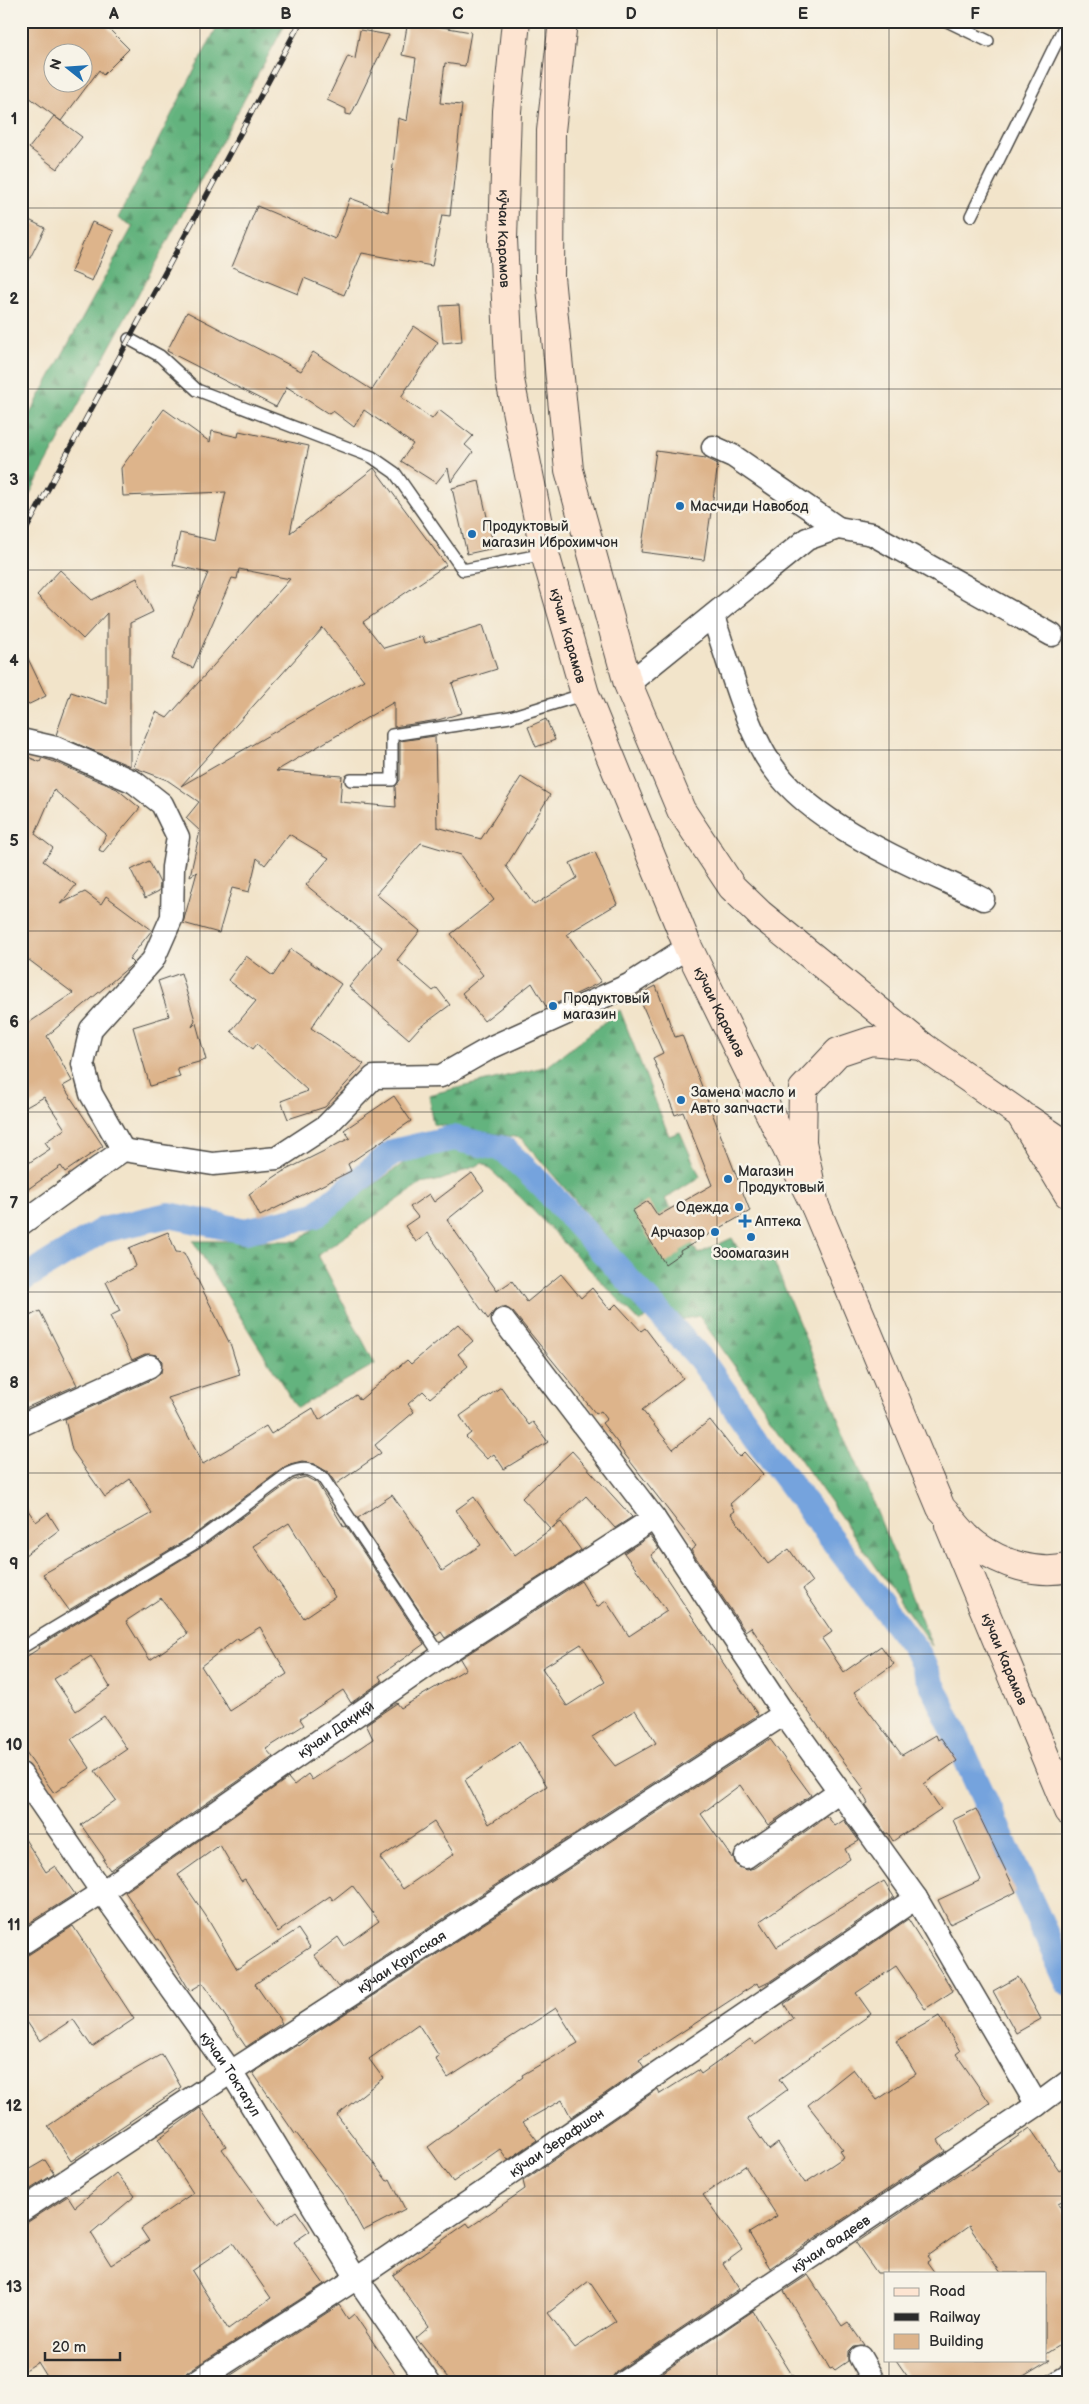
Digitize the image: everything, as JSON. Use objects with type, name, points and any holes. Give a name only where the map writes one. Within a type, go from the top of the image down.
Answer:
[{"type":"main road","name":"кӯчаи Карамов","points":[[516,21],[507,111],[503,239],[510,380],[545,554],[585,694],[688,947],[815,1206],[1068,1811]]},
{"type":"main road","name":"кӯчаи Карамов","points":[[563,21],[551,131],[550,277],[569,470],[628,684],[681,810],[732,887],[760,914],[922,1046],[1020,1114],[1068,1194]]},
{"type":"main road","name":"кӯчаи Карамов","points":[[815,1206],[802,1142],[803,1089],[838,1052],[871,1041],[922,1046]]},
{"type":"main road","points":[[1020,1114],[1068,1146]]},
{"type":"main road","name":"кӯчаи Карамов","points":[[941,1508],[975,1544],[1007,1562],[1034,1570],[1068,1568]]},
{"type":"street","points":[[713,447],[733,456],[838,528],[872,534],[1052,636]]},
{"type":"street","points":[[628,684],[807,538],[838,528]]},
{"type":"street","points":[[712,617],[752,727],[766,756],[810,807],[840,828],[983,899]]},
{"type":"street","points":[[21,740],[56,748],[134,782],[162,804],[178,837],[173,868],[172,917],[153,960],[92,1029],[83,1064],[91,1094],[123,1150]]},
{"type":"street","points":[[21,1224],[123,1150],[213,1164],[276,1158],[326,1126],[374,1077],[441,1076],[492,1047],[629,986],[688,947]]},
{"type":"street","points":[[503,1320],[654,1518],[784,1714],[838,1792],[916,1898],[1037,2105]]},
{"type":"street","points":[[21,1425],[150,1366]]},
{"type":"street","name":"кӯчаи Дақиқӣ","points":[[21,1944],[102,1892],[441,1656],[654,1518]]},
{"type":"street","name":"кӯчаи Крупская","points":[[21,2211],[231,2072],[784,1714]]},
{"type":"street","name":"кӯчаи Токтагул","points":[[21,1774],[102,1892],[231,2072],[357,2278],[429,2383]]},
{"type":"street","points":[[746,1857],[838,1792]]},
{"type":"street","name":"кӯчаи Зерафшон","points":[[194,2383],[357,2278],[916,1898]]},
{"type":"street","name":"кӯчаи Фадеев","points":[[623,2383],[1037,2105],[1068,2082]]},
{"type":"street","points":[[860,2357],[875,2383]]},
{"type":"street","points":[[1057,2383],[1068,2376]]},
{"type":"lane","points":[[947,21],[988,41]]},
{"type":"lane","points":[[971,216],[1068,21]]},
{"type":"lane","points":[[129,339],[160,356],[197,390],[372,457],[395,473],[463,570],[545,554]]},
{"type":"lane","points":[[351,780],[392,780],[392,734],[510,717],[585,694]]},
{"type":"lane","points":[[21,1648],[196,1543],[290,1473],[302,1468],[313,1470],[323,1478],[441,1656]]},
{"type":"green space","points":[[220,21],[287,21],[21,510],[21,430],[133,226],[118,218]]},
{"type":"green space","points":[[620,1010],[669,1136],[680,1132],[700,1177],[665,1199],[698,1254],[732,1238],[744,1259],[769,1250],[932,1646],[699,1316],[679,1320],[521,1138],[433,1124],[428,1095],[548,1066]]},
{"type":"green space","points":[[453,1149],[498,1154],[590,1247],[651,1313],[640,1322],[521,1198],[483,1163],[441,1180],[421,1184],[318,1255],[375,1364],[297,1408],[193,1241],[297,1241],[409,1159]]},
{"type":"building","points":[[21,21],[101,21],[129,49],[103,75],[99,70],[92,79],[92,42],[42,42],[42,92],[83,92],[61,121],[21,91]]},
{"type":"building","points":[[408,21],[471,32],[465,66],[445,63],[440,103],[462,105],[450,216],[442,215],[432,266],[362,253],[344,295],[304,278],[298,294],[232,267],[257,206],[335,239],[350,198],[388,212],[398,118],[407,121],[416,58],[402,55]]},
{"type":"building","points":[[360,30],[389,35],[351,115],[346,114],[346,109],[327,100],[348,56],[355,59]]},
{"type":"building","points":[[54,116],[82,137],[57,169],[29,148]]},
{"type":"building","points":[[21,216],[45,228],[21,276]]},
{"type":"building","points":[[92,222],[114,231],[92,281],[71,272]]},
{"type":"building","points":[[459,305],[462,341],[443,343],[440,306]]},
{"type":"building","points":[[187,312],[301,371],[313,352],[372,390],[414,326],[438,342],[401,397],[432,419],[439,410],[473,436],[465,445],[473,452],[451,482],[448,468],[436,483],[401,461],[413,444],[364,410],[354,427],[333,411],[329,414],[287,387],[276,407],[167,351]]},
{"type":"building","points":[[164,409],[210,442],[212,431],[238,437],[239,431],[309,446],[290,533],[374,468],[446,565],[363,622],[384,648],[423,636],[425,643],[483,625],[497,669],[452,683],[462,713],[438,720],[394,727],[394,702],[276,771],[342,776],[340,802],[396,807],[395,787],[400,780],[400,741],[435,736],[437,827],[481,839],[521,777],[550,795],[506,866],[534,905],[577,878],[570,863],[595,852],[617,904],[567,934],[601,982],[547,1008],[532,983],[484,1021],[462,993],[483,975],[451,934],[494,900],[461,855],[421,843],[376,894],[420,931],[397,960],[433,991],[437,988],[450,1005],[419,1028],[409,1039],[349,987],[382,947],[306,885],[329,858],[289,834],[265,865],[257,858],[249,892],[232,888],[219,933],[183,923],[197,872],[190,876],[200,831],[186,818],[199,802],[167,780],[133,767],[156,712],[167,718],[290,579],[239,569],[237,579],[232,578],[193,668],[172,659],[208,573],[173,565],[180,533],[215,541],[226,492],[123,496],[121,468]],"holes":[[[323,628],[364,680],[181,786]]]},
{"type":"building","name":"Масчиди Навобод","points":[[656,451],[706,458],[718,464],[704,560],[641,552]]},
{"type":"building","points":[[479,481],[494,548],[467,554],[452,488]]},
{"type":"building","points":[[60,570],[92,600],[137,578],[153,612],[130,623],[130,766],[56,735],[71,692],[107,704],[107,613],[83,639],[37,595]]},
{"type":"building","points":[[21,644],[46,696],[21,708]]},
{"type":"building","points":[[546,719],[555,740],[536,747],[528,727]]},
{"type":"building","points":[[21,754],[40,762],[42,758],[52,761],[117,789],[140,808],[103,852],[99,850],[106,834],[54,790],[35,834],[53,848],[43,861],[76,885],[60,904],[85,892],[101,904],[106,896],[152,930],[129,959],[133,963],[47,1036],[72,1081],[63,1086],[103,1146],[65,1172],[61,1166],[21,1194],[21,1168],[50,1149],[45,1142],[65,1129],[44,1097],[21,1110],[21,1028],[73,993],[21,954]]},
{"type":"building","points":[[149,861],[160,883],[159,891],[145,898],[131,870]]},
{"type":"building","points":[[291,949],[341,984],[311,1028],[364,1064],[325,1107],[288,1119],[281,1101],[308,1091],[257,1044],[253,1049],[231,1031],[256,1001],[228,980],[246,956],[273,976]]},
{"type":"building","points":[[181,973],[195,1020],[192,1027],[196,1023],[206,1060],[177,1068],[180,1077],[150,1086],[133,1027],[169,1016],[158,981]]},
{"type":"building","points":[[656,986],[675,1037],[682,1035],[750,1211],[680,1251],[681,1253],[665,1264],[632,1211],[648,1201],[658,1216],[712,1185],[683,1112],[675,1115],[653,1058],[663,1053],[638,995]]},
{"type":"building","points":[[394,1096],[411,1121],[348,1164],[351,1171],[260,1216],[249,1194],[282,1172],[350,1138],[344,1130]]},
{"type":"building","points":[[472,1173],[484,1190],[447,1220],[497,1291],[512,1281],[527,1302],[561,1274],[581,1298],[592,1288],[610,1310],[616,1304],[641,1331],[645,1328],[683,1378],[642,1410],[673,1449],[710,1420],[739,1457],[744,1452],[763,1474],[730,1504],[735,1511],[731,1514],[768,1564],[789,1549],[812,1582],[803,1589],[832,1632],[822,1639],[844,1672],[881,1646],[894,1664],[854,1692],[902,1755],[936,1735],[938,1740],[941,1738],[957,1761],[924,1784],[941,1809],[893,1841],[888,1833],[886,1834],[865,1805],[868,1803],[861,1791],[864,1789],[821,1730],[751,1627],[745,1631],[691,1550],[696,1546],[602,1423],[607,1419],[601,1411],[596,1414],[513,1312],[505,1307],[501,1307],[495,1310],[488,1319],[428,1233],[416,1242],[405,1226],[418,1217],[410,1207],[429,1194],[434,1202]]},
{"type":"building","points":[[168,1232],[176,1252],[184,1253],[231,1346],[240,1375],[168,1398],[203,1464],[266,1426],[271,1434],[313,1408],[319,1420],[356,1395],[360,1400],[407,1360],[411,1364],[458,1324],[473,1341],[458,1354],[468,1366],[430,1398],[423,1391],[408,1404],[414,1412],[375,1445],[381,1453],[336,1484],[328,1472],[314,1464],[302,1462],[286,1466],[191,1537],[69,1610],[43,1574],[152,1513],[130,1479],[105,1497],[72,1450],[65,1419],[155,1378],[161,1373],[162,1361],[157,1355],[145,1354],[132,1360],[110,1316],[120,1311],[106,1282],[136,1266],[129,1248]]},
{"type":"building","points":[[40,1311],[77,1385],[21,1410],[21,1320]]},
{"type":"building","points":[[501,1387],[529,1425],[533,1422],[548,1442],[504,1469],[494,1454],[487,1459],[466,1437],[471,1433],[460,1416]]},
{"type":"building","points":[[572,1451],[632,1517],[615,1528],[586,1496],[552,1528],[561,1522],[581,1550],[445,1638],[441,1632],[436,1636],[358,1518],[392,1495],[418,1531],[442,1571],[481,1545],[456,1510],[474,1497],[515,1555],[551,1529],[522,1498]]},
{"type":"building","points":[[306,1477],[317,1483],[344,1527],[346,1526],[424,1644],[379,1676],[382,1681],[351,1703],[343,1690],[300,1719],[304,1725],[266,1749],[273,1757],[110,1870],[103,1860],[105,1859],[81,1825],[116,1800],[95,1771],[127,1749],[104,1716],[71,1739],[90,1768],[54,1793],[21,1746],[21,1742],[29,1736],[21,1725],[21,1660],[40,1648],[39,1646],[199,1549],[293,1480]],"holes":[[[289,1523],[335,1597],[304,1618],[253,1546]],[[161,1598],[188,1634],[150,1660],[126,1621]],[[260,1627],[287,1674],[230,1711],[201,1666],[238,1638],[239,1640]],[[91,1656],[110,1687],[76,1711],[54,1679]]]},
{"type":"building","points":[[21,1500],[36,1522],[48,1513],[59,1530],[21,1558]]},
{"type":"building","points":[[650,1536],[659,1549],[651,1555],[758,1715],[338,1987],[314,1955],[338,1937],[344,1946],[379,1921],[352,1885],[333,1900],[330,1896],[278,1932],[245,1879],[241,1881],[220,1845],[178,1875],[206,1916],[237,1969],[298,1929],[310,1947],[255,1984],[282,2023],[246,2047],[203,1983],[190,1991],[159,1939],[157,1940],[125,1892],[288,1778],[294,1785],[308,1774],[312,1780],[373,1739],[366,1724],[397,1703],[401,1708],[466,1669],[460,1659],[581,1581],[597,1607],[606,1601],[629,1636],[667,1611],[624,1553]],"holes":[[[581,1644],[605,1682],[567,1706],[542,1668]],[[635,1710],[656,1743],[615,1766],[592,1737]],[[519,1742],[547,1786],[489,1824],[465,1780]],[[434,1822],[454,1854],[403,1889],[380,1858]]]},
{"type":"building","points":[[770,1739],[811,1795],[768,1825],[740,1785],[701,1814],[732,1858],[733,1856],[736,1865],[747,1870],[754,1868],[827,1816],[835,1826],[844,1820],[859,1841],[845,1849],[850,1859],[760,1921],[777,1947],[884,1881],[894,1897],[769,1982],[759,1987],[757,1983],[639,2060],[644,2067],[571,2117],[562,2100],[523,2122],[537,2140],[508,2160],[500,2149],[453,2182],[428,2147],[523,2077],[522,2075],[578,2043],[556,2008],[448,2078],[435,2058],[439,2056],[418,2024],[369,2059],[383,2078],[337,2115],[387,2181],[390,2179],[405,2209],[363,2231],[344,2196],[295,2134],[253,2073],[298,2046],[315,2033]]},
{"type":"building","points":[[976,1809],[1016,1892],[950,1924],[938,1900],[981,1880],[953,1820]]},
{"type":"building","points":[[21,1833],[46,1872],[55,1866],[75,1894],[21,1928]]},
{"type":"building","points":[[908,1919],[953,1991],[925,2009],[896,1966],[856,1993],[871,2014],[779,2079],[787,2090],[747,2119],[769,2150],[778,2143],[805,2183],[844,2157],[840,2151],[843,2150],[808,2105],[853,2069],[877,2100],[916,2074],[896,2041],[939,2016],[960,2051],[956,2054],[990,2103],[938,2140],[945,2151],[770,2268],[749,2233],[777,2216],[745,2166],[703,2195],[742,2249],[723,2263],[739,2289],[616,2372],[610,2383],[452,2383],[416,2338],[429,2327],[393,2275],[467,2223],[470,2227],[525,2189],[523,2181],[658,2089],[660,2094],[698,2070],[701,2074],[750,2039],[755,2045],[793,2018],[784,2004]],"holes":[[[589,2281],[616,2321],[575,2348],[548,2313]]]},
{"type":"building","points":[[73,1926],[134,2019],[92,2047],[73,2019],[40,2041],[21,2013],[21,1957],[28,1955]]},
{"type":"building","points":[[1018,1977],[1041,2019],[1016,2033],[993,1991]]},
{"type":"building","points":[[162,2054],[181,2087],[71,2161],[48,2126],[108,2085]]},
{"type":"building","points":[[200,2108],[226,2146],[222,2149],[277,2225],[296,2211],[310,2231],[294,2242],[324,2284],[187,2372],[181,2383],[51,2383],[38,2362],[21,2373],[21,2224],[28,2222],[68,2196],[75,2207],[116,2173],[135,2196],[91,2233],[111,2265],[149,2241],[141,2229],[193,2193],[158,2139]],"holes":[[[233,2243],[271,2298],[228,2329],[192,2271]]]},
{"type":"building","points":[[1030,2128],[1059,2170],[1068,2165],[1068,2198],[1058,2203],[1068,2221],[1068,2340],[1046,2354],[1046,2272],[1000,2272],[969,2226],[927,2256],[930,2260],[927,2262],[934,2272],[877,2273],[856,2243],[960,2173],[962,2175]]},
{"type":"building","points":[[45,2160],[54,2174],[21,2195],[21,2174]]},
{"type":"building","points":[[808,2275],[842,2326],[848,2322],[864,2345],[853,2346],[848,2351],[848,2361],[835,2370],[833,2368],[830,2369],[784,2291]]},
{"type":"building","points":[[339,2305],[348,2319],[354,2314],[401,2383],[219,2383]]},
{"type":"building","points":[[753,2311],[797,2383],[647,2383]]},
{"type":"building","points":[[1046,2360],[1050,2360],[1012,2383],[912,2383],[897,2362],[1046,2362]]},
{"type":"waterway","points":[[21,1280],[103,1230],[169,1215],[245,1231],[316,1215],[393,1152],[453,1138],[504,1149],[541,1184],[700,1358],[776,1465],[918,1653],[1068,1983]]},
{"type":"railway","points":[[21,539],[301,21]]},
{"type":"place","name":"Масчиди Навобод","points":[[680,506]]},
{"type":"place","name":"Продуктовый магазин Иброхимчон","points":[[472,534]]},
{"type":"place","name":"Продуктовый магазин","points":[[553,1006]]},
{"type":"place","name":"Замена масло и Авто запчасти","points":[[681,1100]]},
{"type":"place","name":"Магазин Продуктовый","points":[[728,1179]]},
{"type":"place","name":"Одежда","points":[[739,1207]]},
{"type":"place","name":"Аптека","points":[[745,1221]]},
{"type":"place","name":"Арчазор","points":[[715,1232]]},
{"type":"place","name":"Зоомагазин","points":[[751,1237]]}]
